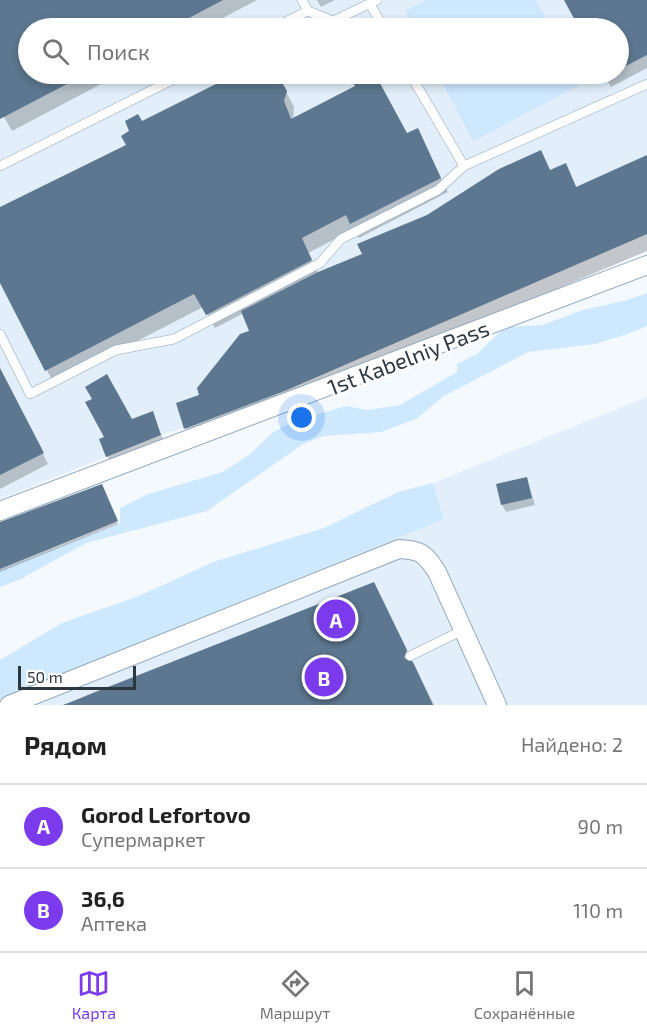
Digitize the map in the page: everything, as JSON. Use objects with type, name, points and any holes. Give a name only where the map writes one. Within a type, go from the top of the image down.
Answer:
[{"type":"street","name":"1st Kabelniy Pass","points":[[0,511],[647,265]]},
{"type":"street","points":[[9,705],[399,549],[415,549],[426,556],[437,572],[497,705]]},
{"type":"lane","points":[[302,0],[308,11],[326,18]]},
{"type":"lane","points":[[339,18],[374,2],[380,18]]},
{"type":"lane","points":[[294,18],[308,11]]},
{"type":"lane","points":[[0,166],[164,84]]},
{"type":"lane","points":[[416,84],[464,166]]},
{"type":"lane","points":[[0,334],[30,394],[116,350],[174,339],[320,263],[341,238],[438,190],[464,166],[647,84]]},
{"type":"lane","points":[[410,656],[463,630]]},
{"type":"shaded area","points":[[0,0],[647,0],[647,234],[429,326],[253,405],[161,435],[0,499]]},
{"type":"shaded area","points":[[426,0],[536,0],[546,18],[409,18],[405,11]]},
{"type":"shaded area","points":[[443,84],[580,85],[473,141]]},
{"type":"shaded area","points":[[647,293],[647,326],[595,344],[528,352],[444,396],[416,419],[381,432],[324,436],[303,444],[207,511],[86,543],[21,579],[0,587],[0,570],[120,523],[120,508],[148,494],[223,472],[250,454],[273,432],[293,422],[346,406],[368,410],[400,405],[457,372],[457,364],[477,354],[508,327],[542,325],[583,310]]},
{"type":"shaded area","points":[[647,397],[647,705],[0,705],[0,699],[444,518],[433,483]]},
{"type":"shaded area","points":[[433,483],[444,519],[0,699],[0,660],[62,623],[139,596],[213,562],[324,528],[398,492]]},
{"type":"building","points":[[0,0],[223,0],[189,18],[18,18],[18,84],[67,84],[0,119]]},
{"type":"building","points":[[564,0],[647,0],[647,55],[629,64],[629,18],[574,18]]},
{"type":"building","points":[[216,84],[283,84],[287,91],[284,101],[291,119],[355,86],[354,84],[380,84],[407,133],[418,128],[441,178],[350,224],[346,215],[302,238],[312,260],[206,315],[194,294],[45,371],[0,283],[0,207],[126,145],[121,136],[129,131],[125,121],[138,114],[142,121]]},
{"type":"building","points":[[541,150],[550,170],[566,163],[576,187],[647,155],[647,234],[287,390],[184,429],[176,403],[199,395],[197,388],[240,334],[249,331],[241,311],[318,272],[362,254],[357,244],[427,215],[499,169]]},
{"type":"building","points":[[0,368],[44,453],[0,475]]},
{"type":"building","points":[[107,374],[132,419],[153,411],[161,435],[106,457],[99,439],[104,437],[85,402],[92,399],[85,387]]},
{"type":"building","points":[[527,477],[532,498],[501,505],[496,484]]},
{"type":"building","points":[[102,484],[118,521],[0,569],[0,522]]},
{"type":"building","points":[[374,582],[407,650],[404,658],[413,662],[433,705],[63,705]]},
{"type":"place","name":"Gorod Lefortovo","points":[[336,619]]},
{"type":"place","name":"36,6","points":[[324,677]]}]
